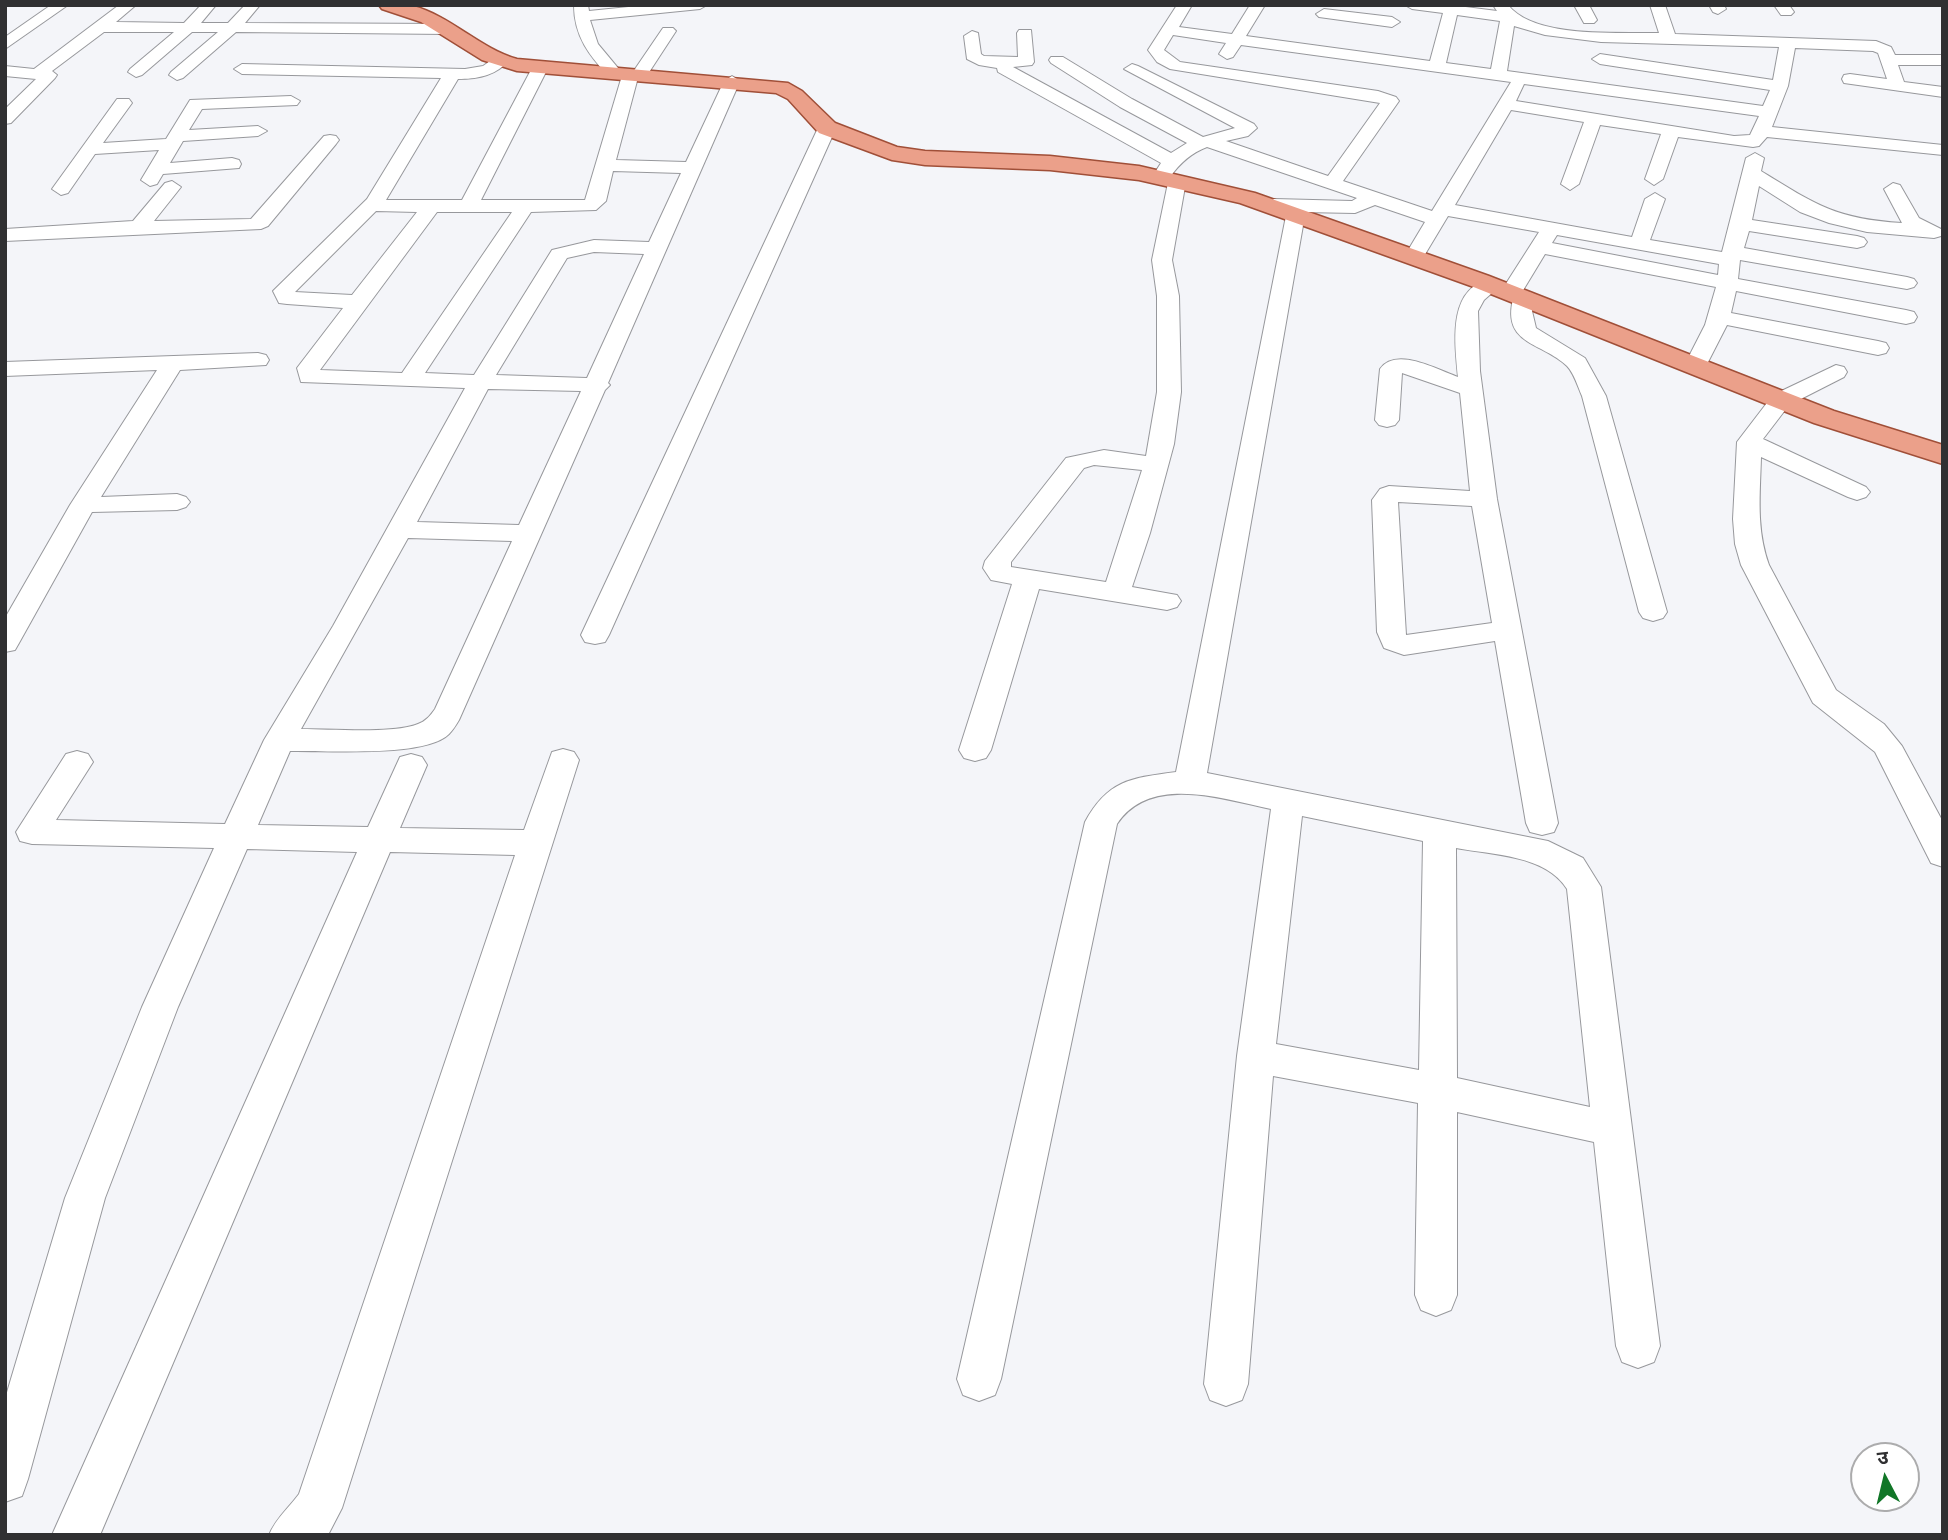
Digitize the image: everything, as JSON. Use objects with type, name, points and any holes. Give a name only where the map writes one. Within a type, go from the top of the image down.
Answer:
[{"type":"main road","points":[[387,5],[405,9],[445,38],[469,46],[499,62],[628,76],[772,85],[787,90],[827,128],[892,153],[914,157],[1050,163],[1170,173],[1414,257],[1782,400],[1943,455]]},
{"type":"street","points":[[5,44],[61,5]]},
{"type":"street","points":[[39,72],[129,5]]},
{"type":"street","points":[[136,72],[188,28],[209,5]]},
{"type":"street","points":[[177,75],[231,29],[253,5]]},
{"type":"street","points":[[628,76],[587,41],[581,10],[700,5]]},
{"type":"street","points":[[1185,5],[1156,50],[1163,59],[1176,66],[1378,96],[1390,101],[1332,183]]},
{"type":"street","points":[[1213,73],[1238,40],[1258,5]]},
{"type":"street","points":[[1374,58],[1400,5]]},
{"type":"street","points":[[1412,5],[1451,10],[1504,11],[1521,24],[1586,27],[1669,38],[1876,46],[1885,50],[1898,88]]},
{"type":"street","points":[[1581,5],[1586,27],[1605,38],[1773,60]]},
{"type":"street","points":[[1657,5],[1669,38]]},
{"type":"street","points":[[1302,49],[1327,10],[1392,22]]},
{"type":"street","points":[[1437,67],[1451,10]]},
{"type":"street","points":[[1498,75],[1504,11]]},
{"type":"street","points":[[99,27],[283,30],[445,38]]},
{"type":"street","points":[[215,104],[233,78],[283,30]]},
{"type":"street","points":[[1167,30],[1769,112]]},
{"type":"street","points":[[374,202],[378,206],[390,208],[589,206],[596,201],[628,76],[668,31]]},
{"type":"street","points":[[1025,33],[1026,62]]},
{"type":"street","points":[[972,36],[974,56],[978,60],[995,63],[1062,59],[1062,40]]},
{"type":"street","points":[[1593,88],[1605,38]]},
{"type":"street","points":[[1773,60],[1788,43]]},
{"type":"street","points":[[1600,59],[1780,86]]},
{"type":"street","points":[[1058,60],[1126,103],[1204,142],[1374,198],[1439,214],[1551,228],[1639,244],[1907,283]]},
{"type":"street","points":[[1506,104],[1754,142],[1780,86],[1773,60]]},
{"type":"street","points":[[1888,60],[1943,60]]},
{"type":"street","points":[[233,78],[480,72],[499,62]]},
{"type":"street","points":[[468,208],[540,68]]},
{"type":"street","points":[[1004,69],[1170,173]]},
{"type":"street","points":[[1116,593],[1137,533],[1162,444],[1171,371],[1168,296],[1163,277],[1170,173],[1177,155],[1204,142],[1248,128],[1132,69]]},
{"type":"street","points":[[5,71],[49,75],[5,120]]},
{"type":"street","points":[[359,302],[300,300],[287,298],[284,291],[374,202],[453,73]]},
{"type":"street","points":[[1414,257],[1521,78]]},
{"type":"street","points":[[1850,79],[1898,88],[1943,92]]},
{"type":"street","points":[[279,740],[398,739],[423,735],[438,727],[448,713],[598,385],[732,81]]},
{"type":"street","points":[[232,164],[153,175],[196,104],[291,101]]},
{"type":"street","points":[[61,189],[123,103]]},
{"type":"street","points":[[1570,184],[1594,118]]},
{"type":"street","points":[[595,635],[827,128]]},
{"type":"street","points":[[89,149],[258,131]]},
{"type":"street","points":[[1639,244],[1671,131]]},
{"type":"street","points":[[1761,131],[1943,150]]},
{"type":"street","points":[[5,235],[254,225],[261,222],[330,140]]},
{"type":"street","points":[[606,165],[694,168]]},
{"type":"street","points":[[1695,366],[1723,301],[1731,256],[1754,165],[1807,208],[1828,216],[1891,229],[1936,232]]},
{"type":"street","points":[[139,228],[172,187]]},
{"type":"street","points":[[1893,189],[1908,220],[1917,227],[1936,232]]},
{"type":"street","points":[[1269,205],[1355,207],[1363,206],[1374,198]]},
{"type":"street","points":[[408,381],[526,207]]},
{"type":"street","points":[[430,208],[308,368],[309,377],[598,385]]},
{"type":"street","points":[[1542,823],[1484,499],[1471,389],[1467,311],[1475,296],[1508,292],[1562,210]]},
{"type":"street","points":[[1190,781],[1295,214]]},
{"type":"street","points":[[1741,224],[1886,246]]},
{"type":"street","points":[[5,1479],[85,1198],[160,1007],[279,740],[400,530],[480,383],[559,254],[569,248],[582,246],[658,249]]},
{"type":"street","points":[[1539,247],[1878,348]]},
{"type":"street","points":[[1591,277],[1723,301],[1906,317]]},
{"type":"street","points":[[1508,292],[1521,311],[1526,331],[1577,363],[1594,396],[1653,612]]},
{"type":"street","points":[[5,369],[258,360]]},
{"type":"street","points":[[5,643],[83,505],[173,363]]},
{"type":"street","points":[[1387,420],[1391,369],[1394,366],[1401,365],[1471,389]]},
{"type":"street","points":[[1836,372],[1782,400],[1749,442],[1746,519],[1748,544],[1755,565],[1824,696],[1836,708],[1878,735],[1887,746],[1934,820],[1943,853]]},
{"type":"street","points":[[1749,442],[1857,492]]},
{"type":"street","points":[[1154,465],[1099,456],[1086,457],[1075,463],[998,561],[996,568],[1001,574],[1167,601]]},
{"type":"street","points":[[1484,499],[1389,494],[1385,500],[1391,632],[1394,641],[1404,646],[1506,630]]},
{"type":"street","points":[[83,505],[177,502]]},
{"type":"street","points":[[400,530],[530,533]]},
{"type":"street","points":[[975,750],[1028,578]]},
{"type":"street","points":[[293,1535],[304,1527],[318,1508],[562,760]]},
{"type":"street","points":[[77,762],[32,832],[379,838],[535,844]]},
{"type":"street","points":[[76,1535],[411,765]]},
{"type":"street","points":[[979,1379],[1101,822],[1116,800],[1144,788],[1190,781],[1548,854],[1571,866],[1584,887],[1639,1346]]},
{"type":"street","points":[[1226,1384],[1255,1056],[1288,801]]},
{"type":"street","points":[[1436,1295],[1440,831]]},
{"type":"street","points":[[1255,1056],[1436,1090],[1613,1129]]}]
